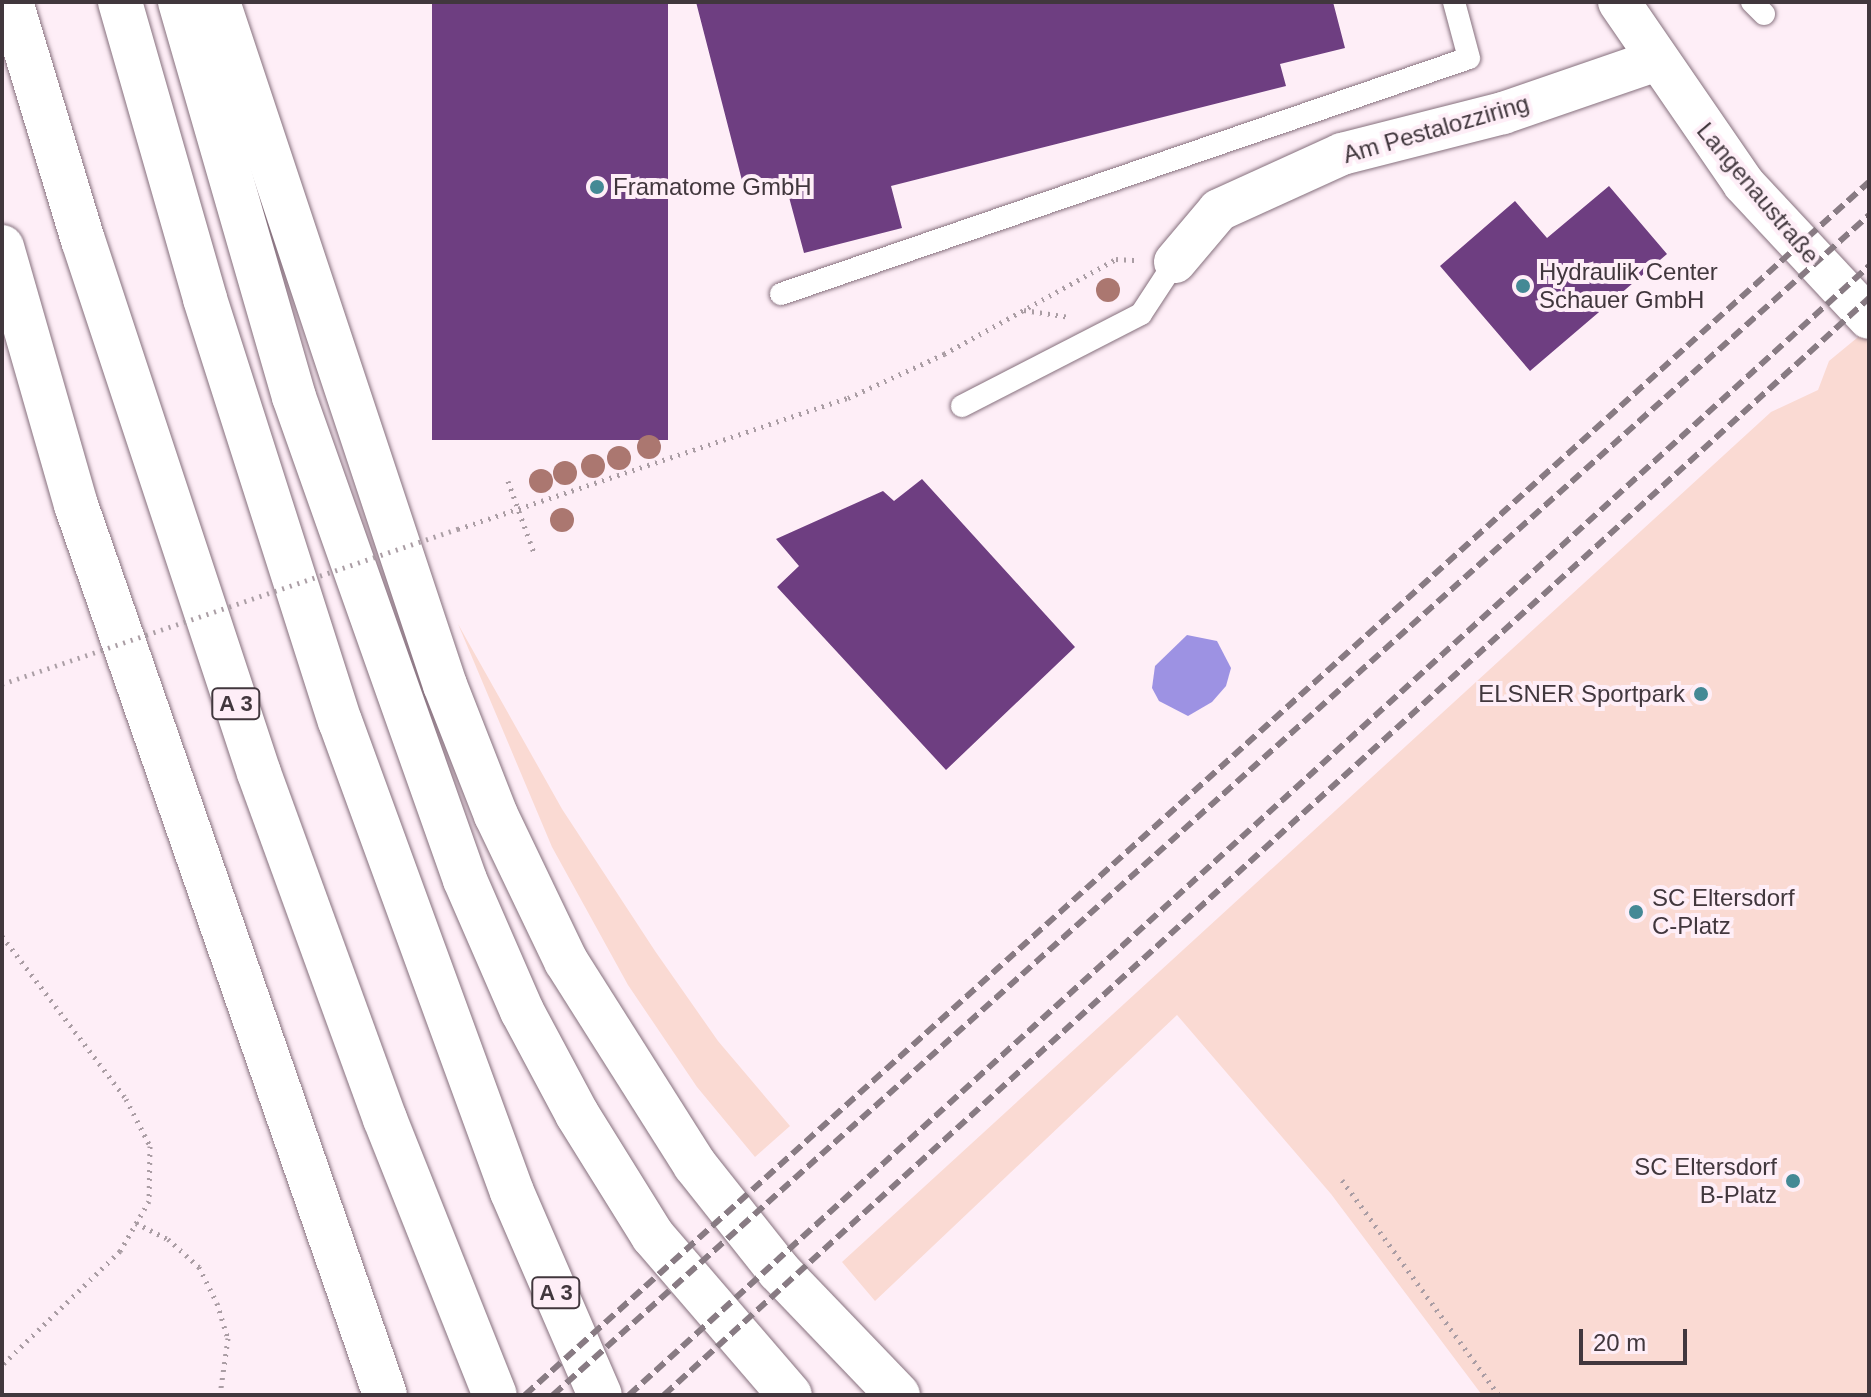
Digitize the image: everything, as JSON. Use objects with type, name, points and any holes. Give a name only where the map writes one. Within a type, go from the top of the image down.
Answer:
[{"type":"highway","name":"A 3","points":[[11,2],[83,240],[259,773],[385,1119],[495,1395]]},
{"type":"highway","name":"A 3","points":[[120,2],[205,299],[340,721],[512,1192],[600,1395]]},
{"type":"highway","points":[[180,2],[294,397],[490,938],[577,1114],[653,1236],[790,1395]]},
{"type":"highway","points":[[218,2],[445,685],[496,815],[566,961],[695,1165],[779,1271],[898,1395]]},
{"type":"highway","points":[[2,247],[76,505],[249,1015],[385,1395]]},
{"type":"highway","points":[[346,1279],[399,1395]]},
{"type":"street","points":[[1619,2],[1657,60]]},
{"type":"street","name":"Am Pestalozziring","points":[[1175,262],[1219,210],[1342,154],[1503,113],[1657,60]]},
{"type":"street","name":"Langenaustraße","points":[[1657,60],[1744,184],[1869,318]]},
{"type":"lane","points":[[781,294],[1469,58],[1454,2]]},
{"type":"lane","points":[[962,406],[1141,314],[1175,262]]},
{"type":"path","points":[[2,684],[848,398],[944,354],[1116,259]]},
{"type":"path","points":[[508,481],[534,553]]},
{"type":"path","points":[[2,936],[126,1099],[150,1146],[149,1201],[120,1251],[2,1365]]},
{"type":"path","points":[[1342,1180],[1499,1395]]},
{"type":"path","points":[[136,1223],[168,1239],[199,1267],[217,1303],[228,1338],[220,1395]]},
{"type":"shaded area","name":"ELSNER Sportpark","points":[[1869,328],[1869,1395],[1482,1395],[1331,1194],[1177,1015],[875,1301],[842,1262],[1771,412],[1818,390],[1829,361]]},
{"type":"shaded area","points":[[458,624],[562,809],[655,951],[718,1041],[790,1126],[755,1157],[697,1087],[628,985],[552,847]]},
{"type":"shaded area","points":[[1187,635],[1217,641],[1231,668],[1226,686],[1212,702],[1188,716],[1159,701],[1152,688],[1155,666]]},
{"type":"building","name":"Framatome GmbH","points":[[432,2],[668,2],[668,440],[432,440]]},
{"type":"building","points":[[696,2],[1333,2],[1345,48],[1280,64],[1286,86],[891,186],[902,228],[804,253],[786,186],[746,196]]},
{"type":"building","name":"Hydraulik Center Schauer GmbH","points":[[1609,186],[1667,254],[1530,371],[1440,266],[1515,201],[1547,238]]},
{"type":"building","points":[[922,479],[1075,647],[946,770],[777,587],[799,566],[776,539],[883,491],[894,501]]},
{"type":"railway","points":[[525,1395],[1869,182]]},
{"type":"railway","points":[[553,1395],[1869,215]]},
{"type":"railway","points":[[629,1395],[1869,266]]},
{"type":"railway","points":[[664,1395],[1869,298]]},
{"type":"place","name":"Framatome GmbH","points":[[597,187]]},
{"type":"place","name":"Hydraulik Center Schauer GmbH","points":[[1523,286]]},
{"type":"place","name":"ELSNER Sportpark","points":[[1701,694]]},
{"type":"place","name":"SC Eltersdorf C-Platz","points":[[1636,912]]},
{"type":"place","name":"SC Eltersdorf B-Platz","points":[[1793,1181]]}]
